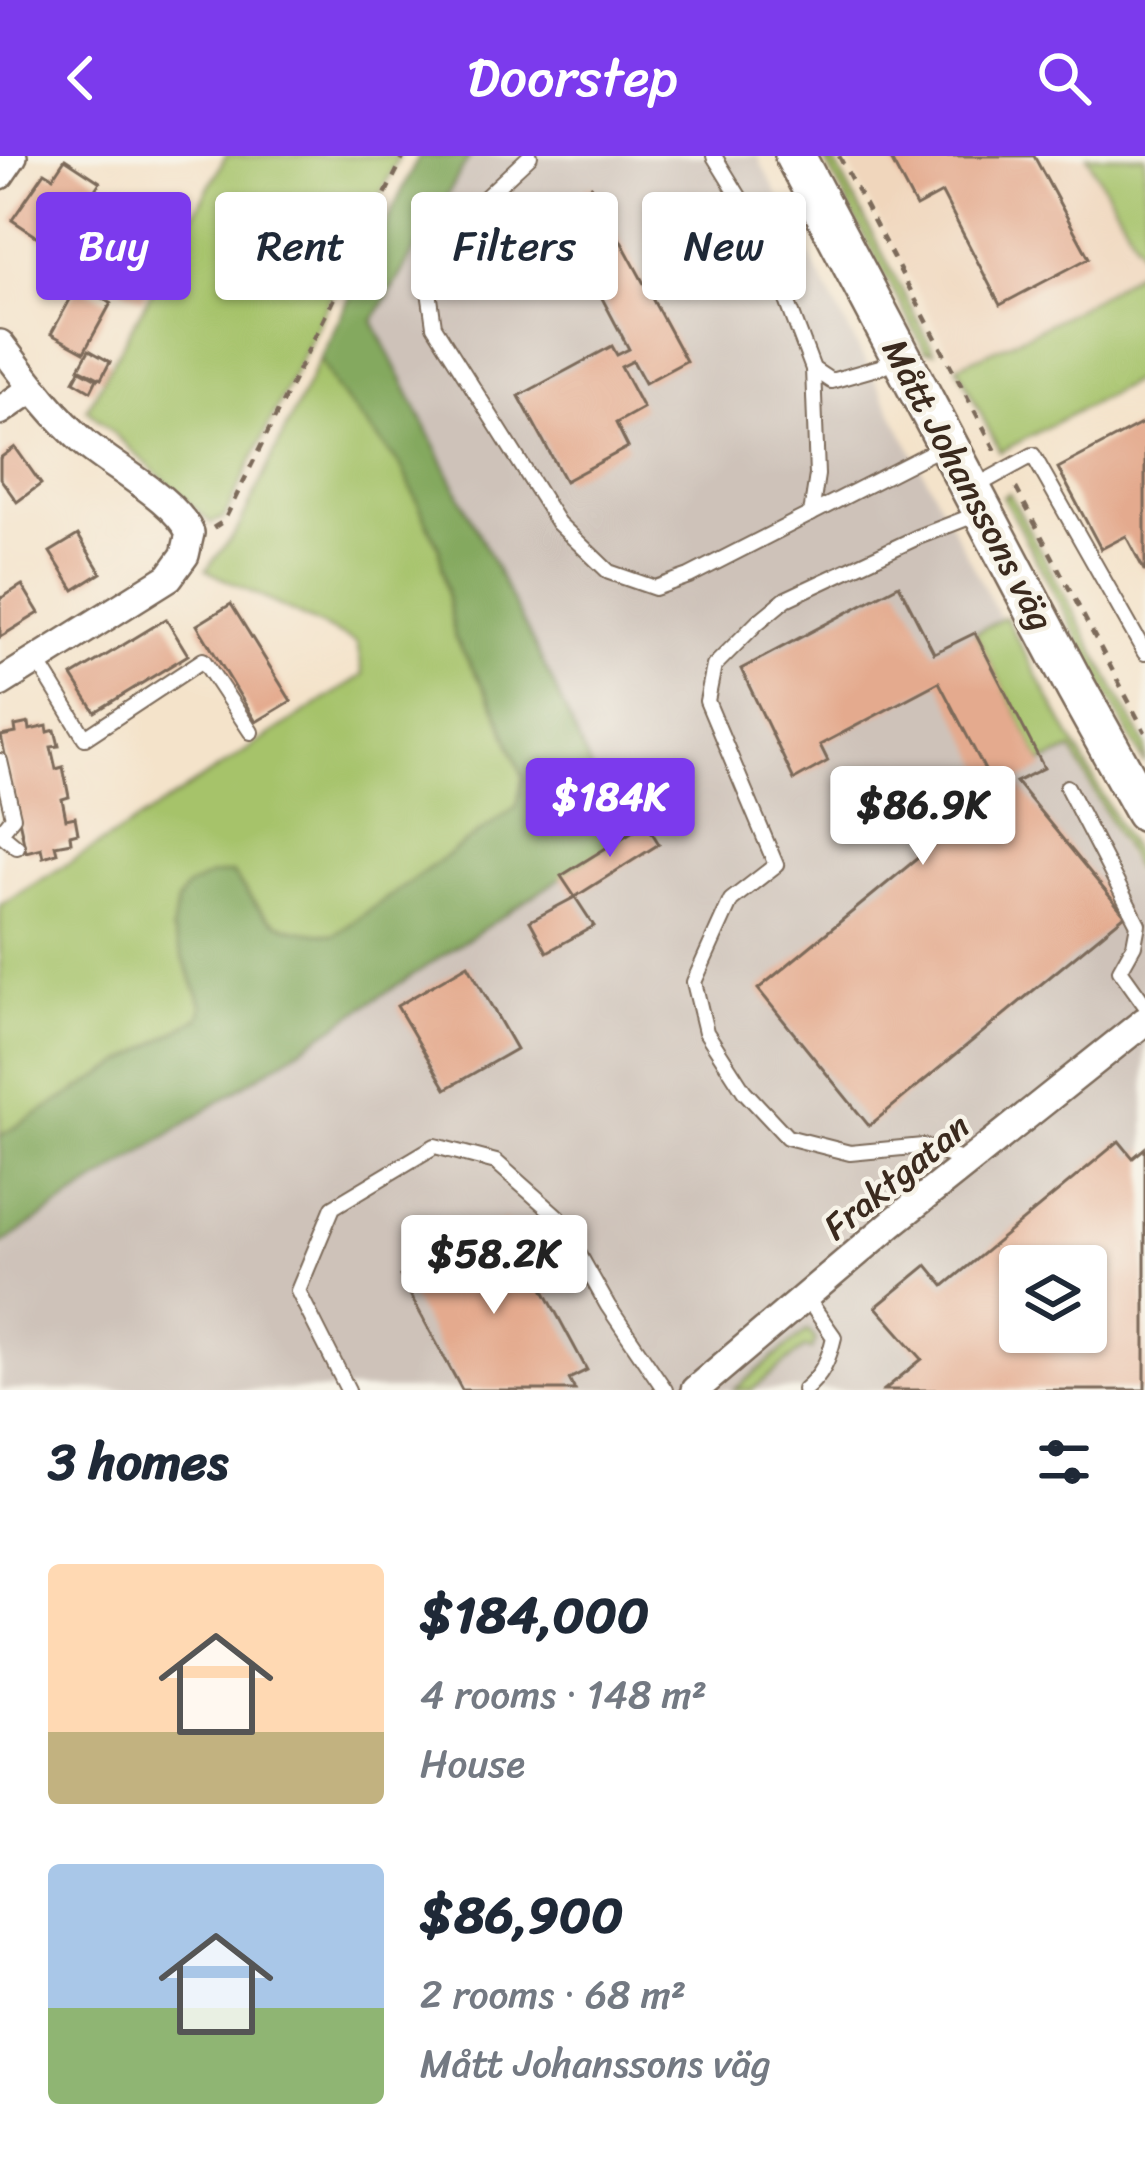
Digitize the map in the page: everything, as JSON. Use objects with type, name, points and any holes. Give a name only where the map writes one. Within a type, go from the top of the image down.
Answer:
[{"type":"street","points":[[0,175],[13,156]]},
{"type":"street","name":"Mått Johanssons väg","points":[[795,156],[948,444],[988,490],[1076,688],[1145,812]]},
{"type":"street","points":[[0,344],[87,446],[179,514],[190,532],[185,556],[169,577],[0,683]]},
{"type":"street","points":[[0,411],[33,388]]},
{"type":"street","name":"Fraktgatan","points":[[695,1390],[1145,1021]]},
{"type":"lane","points":[[530,156],[446,235],[428,284],[434,326],[558,523],[609,572],[655,588],[689,576],[948,444]]},
{"type":"lane","points":[[714,156],[762,234],[813,369],[817,475],[811,514]]},
{"type":"lane","points":[[813,369],[831,381],[902,356]]},
{"type":"lane","points":[[968,1162],[923,1146],[850,1153],[787,1136],[744,1090],[706,1032],[694,982],[731,900],[776,865],[707,701],[714,666],[786,599],[917,537],[1034,455],[1145,653]]},
{"type":"lane","points":[[38,659],[85,738],[203,660],[250,732]]},
{"type":"lane","points":[[0,760],[13,818],[0,833],[17,847]]},
{"type":"lane","points":[[1067,787],[1138,924],[1134,946],[1120,970],[1145,1005]]},
{"type":"lane","points":[[348,1390],[298,1291],[333,1207],[435,1146],[496,1162],[558,1217],[608,1306],[665,1390]]},
{"type":"lane","points":[[804,1390],[824,1369],[834,1337],[806,1297]]},
{"type":"path","points":[[190,532],[214,528],[224,520],[404,156]]},
{"type":"path","points":[[839,156],[988,490],[1145,732]]},
{"type":"shaded area","points":[[470,156],[757,156],[776,192],[642,192],[642,300],[806,300],[806,249],[1145,893],[1145,1390],[0,1390],[0,1245],[622,838],[551,679],[373,320],[411,256],[411,300],[618,300],[618,192],[449,192]]},
{"type":"shaded area","points":[[845,156],[1087,156],[1145,258],[1145,266],[1019,341],[957,366]]},
{"type":"green space","points":[[226,156],[399,156],[382,192],[215,192],[215,300],[329,300],[224,518],[211,523],[87,409],[147,300],[191,300],[191,220]]},
{"type":"green space","points":[[419,156],[470,156],[449,192],[411,192],[411,256],[387,297],[387,221]]},
{"type":"green space","points":[[823,156],[830,156],[839,170],[934,352],[925,351]]},
{"type":"green space","points":[[1087,156],[1145,156],[1145,258]]},
{"type":"green space","points":[[1145,266],[1145,375],[1000,452],[957,366],[1054,321]]},
{"type":"green space","points":[[348,300],[385,300],[373,321],[551,679],[622,838],[0,1245],[0,1136],[200,1017],[203,1006],[172,931],[177,902],[187,887],[212,875],[232,873],[273,921],[335,935],[517,806],[523,777],[496,709],[455,638],[439,548],[401,466],[337,390],[320,358]]},
{"type":"green space","points":[[320,358],[337,390],[401,466],[439,548],[455,638],[496,709],[523,777],[517,806],[335,935],[273,921],[232,873],[172,931],[203,1007],[200,1017],[0,1136],[0,905],[363,675],[357,643],[206,570],[237,531]]},
{"type":"green space","points":[[1009,493],[1145,745],[1145,764],[1003,497]]},
{"type":"green space","points":[[1005,617],[1145,873],[1145,887],[1072,750],[1041,763],[975,633]]},
{"type":"green space","points":[[808,1330],[816,1340],[812,1349],[804,1348],[752,1390],[734,1390]]},
{"type":"building","points":[[889,156],[1034,156],[1089,258],[1000,305],[942,193],[916,207]]},
{"type":"building","points":[[65,159],[100,182],[93,192],[36,192],[36,236],[12,220],[45,172],[53,177]]},
{"type":"building","points":[[618,236],[642,280],[642,300],[653,300],[686,361],[645,383],[633,361],[621,367],[643,408],[616,423],[628,447],[565,481],[519,396],[612,346],[617,355],[629,349],[603,300],[618,300]]},
{"type":"building","points":[[70,300],[111,303],[84,352],[51,334]]},
{"type":"building","points":[[89,350],[110,362],[101,379],[79,368]]},
{"type":"building","points":[[80,370],[97,379],[91,391],[74,381]]},
{"type":"building","points":[[1145,422],[1145,572],[1126,536],[1101,549],[1058,468]]},
{"type":"building","points":[[15,447],[41,484],[17,502],[0,478],[0,458]]},
{"type":"building","points":[[78,535],[101,573],[74,590],[50,552]]},
{"type":"building","points":[[22,585],[39,613],[0,637],[0,599]]},
{"type":"building","points":[[899,585],[934,653],[975,633],[1044,768],[1016,782],[1125,915],[869,1126],[758,989],[997,793],[939,682],[820,745],[828,761],[794,780],[741,669]]},
{"type":"building","points":[[231,604],[291,701],[256,722],[197,625]]},
{"type":"building","points":[[166,619],[188,655],[95,712],[72,676]]},
{"type":"building","points":[[29,723],[30,730],[47,726],[48,732],[55,730],[59,746],[51,747],[56,769],[63,767],[69,797],[62,799],[66,819],[75,817],[78,833],[70,835],[71,842],[55,845],[57,853],[43,857],[41,848],[26,852],[1,736]]},
{"type":"building","points":[[646,823],[659,844],[575,897],[561,876]]},
{"type":"building","points":[[575,897],[594,926],[547,952],[530,921]]},
{"type":"building","points":[[468,965],[516,1049],[446,1089],[397,1006]]},
{"type":"building","points":[[1119,1141],[1133,1158],[1145,1148],[1145,1390],[884,1390],[922,1359],[876,1307],[927,1265],[944,1286]]},
{"type":"building","points":[[506,1220],[587,1370],[569,1379],[575,1390],[462,1390],[400,1276]]}]
